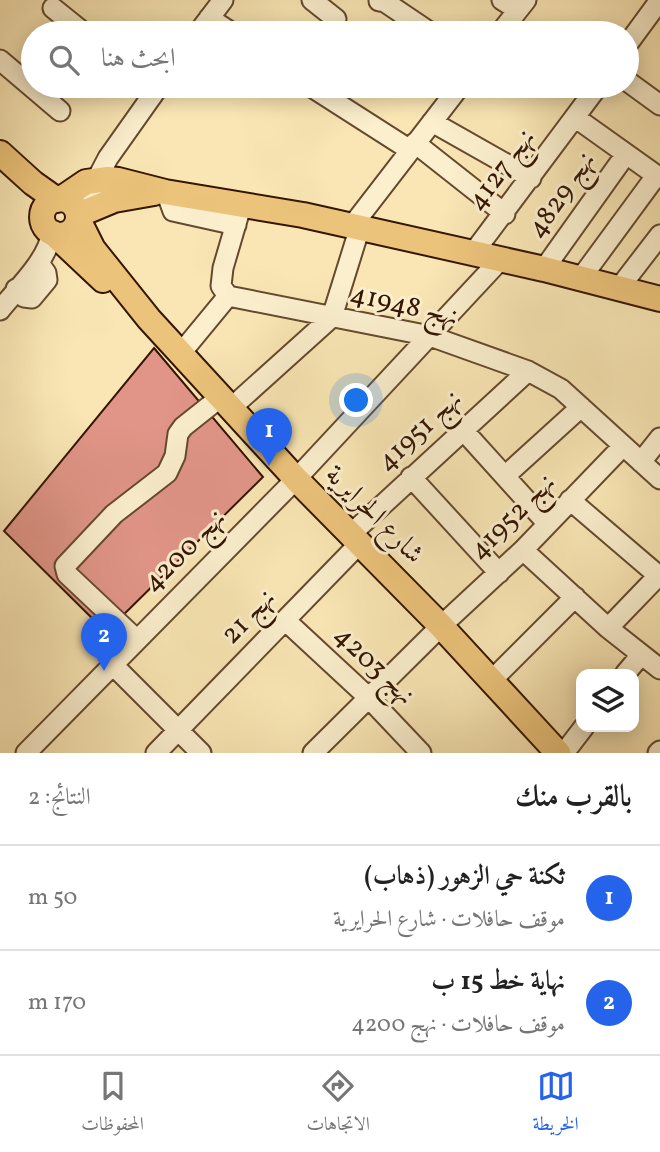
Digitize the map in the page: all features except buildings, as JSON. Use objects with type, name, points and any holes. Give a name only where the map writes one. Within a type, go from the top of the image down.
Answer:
[{"type":"main road","points":[[0,153],[63,216]]},
{"type":"main road","points":[[0,174],[63,216]]},
{"type":"main road","points":[[63,216],[77,187],[97,179],[118,180],[239,214],[356,226],[620,287],[660,299]]},
{"type":"main road","points":[[63,216],[114,200],[168,192]]},
{"type":"main road","name":"شارع الحرايرية","points":[[63,216],[149,319],[296,479],[441,626],[558,753]]},
{"type":"street","points":[[207,21],[223,0]]},
{"type":"street","points":[[312,0],[336,19]]},
{"type":"street","points":[[379,1],[385,2],[413,21]]},
{"type":"street","points":[[52,3],[71,21]]},
{"type":"street","points":[[506,21],[515,4]]},
{"type":"street","points":[[639,27],[655,4]]},
{"type":"street","points":[[0,60],[21,78]]},
{"type":"street","points":[[639,89],[659,102]]},
{"type":"street","points":[[45,98],[60,111]]},
{"type":"street","points":[[97,179],[116,145],[150,98]]},
{"type":"street","points":[[330,98],[412,147],[505,214]]},
{"type":"street","points":[[137,640],[67,573],[65,566],[114,514],[167,474],[175,456],[178,434],[183,427],[227,402],[332,317],[356,226],[451,98]]},
{"type":"street","name":"نهج 4127","points":[[474,252],[576,118],[585,98]]},
{"type":"street","points":[[576,118],[658,177],[581,278]]},
{"type":"street","points":[[432,122],[531,178]]},
{"type":"street","name":"نهج 4829","points":[[544,269],[626,154]]},
{"type":"street","points":[[181,353],[228,296],[221,286],[223,268],[239,214]]},
{"type":"street","points":[[6,299],[39,262],[63,216]]},
{"type":"street","points":[[620,287],[660,235]]},
{"type":"street","points":[[296,479],[501,259]]},
{"type":"street","name":"نهج 41948","points":[[228,296],[430,336],[528,371],[561,389],[660,479]]},
{"type":"street","name":"نهج 41951","points":[[356,538],[411,477],[528,371]]},
{"type":"street","points":[[505,476],[581,407]]},
{"type":"street","points":[[463,430],[547,523]]},
{"type":"street","points":[[640,462],[660,438]]},
{"type":"street","name":"نهج 41952","points":[[315,752],[441,626],[523,550],[623,446]]},
{"type":"street","points":[[411,477],[499,573]]},
{"type":"street","name":"نهج 4200","points":[[26,753],[296,479]]},
{"type":"street","points":[[570,500],[657,568],[608,628]]},
{"type":"street","name":"نهج 21","points":[[156,753],[286,621],[356,538]]},
{"type":"street","points":[[523,550],[608,628],[660,669]]},
{"type":"street","points":[[491,681],[575,597]]},
{"type":"street","name":"نهج 4203","points":[[286,621],[368,697],[421,753]]},
{"type":"street","points":[[629,669],[640,655]]},
{"type":"street","points":[[113,665],[201,753]]},
{"type":"street","points":[[564,753],[580,732]]},
{"type":"place","name":"ثكنة حي الزهور (ذهاب)","points":[[269,466]]},
{"type":"place","name":"نهاية خط 15 ب","points":[[104,671]]}]
